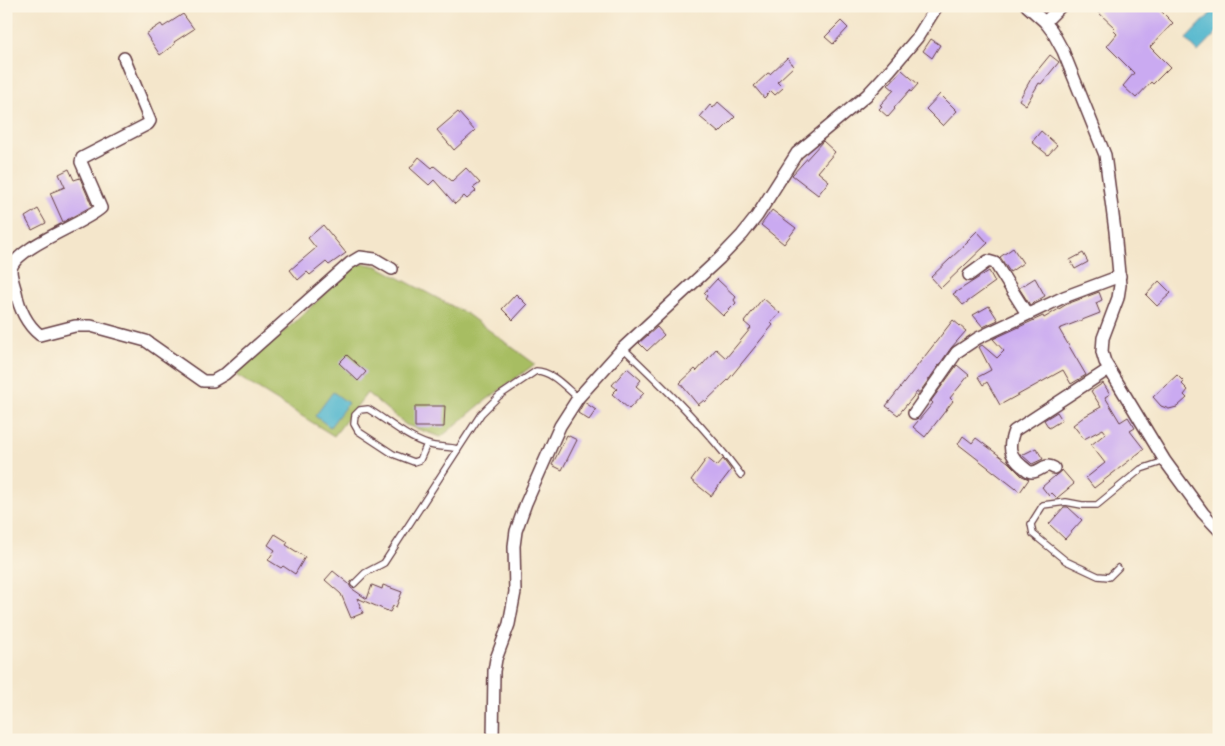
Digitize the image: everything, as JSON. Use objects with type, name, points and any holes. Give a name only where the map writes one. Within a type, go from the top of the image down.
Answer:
[{"type":"street","points":[[493,740],[494,671],[496,659],[509,624],[515,592],[514,546],[516,531],[526,503],[560,426],[578,398],[624,348],[742,235],[757,216],[797,153],[867,95],[917,38],[937,6]]},
{"type":"street","points":[[1027,6],[1052,31],[1063,51],[1105,155],[1120,276],[1118,298],[1103,338],[1102,352],[1109,369],[1166,461],[1203,513],[1219,530]]},
{"type":"street","points":[[1044,22],[1061,6]]},
{"type":"street","points":[[124,58],[150,121],[148,124],[82,158],[81,162],[101,208],[88,218],[26,250],[16,259],[11,269],[12,302],[31,328],[40,335],[75,326],[91,326],[146,341],[203,381],[214,381],[225,374],[350,263],[360,257],[375,259],[392,269]]},
{"type":"street","points":[[969,275],[988,261],[995,263],[1027,314]]},
{"type":"street","points":[[914,412],[957,352],[978,338],[1064,297],[1120,276]]},
{"type":"street","points":[[1054,468],[1045,466],[1030,472],[1013,459],[1010,452],[1014,431],[1109,369]]},
{"type":"lane","points":[[624,348],[698,422],[741,474]]},
{"type":"lane","points":[[354,584],[365,573],[384,563],[481,414],[499,396],[536,371],[543,371],[560,382],[578,398]]},
{"type":"lane","points":[[427,444],[420,460],[414,462],[393,454],[358,431],[354,424],[355,415],[360,410],[368,409],[415,439],[427,444],[458,449]]},
{"type":"lane","points":[[1118,568],[1110,578],[1098,576],[1066,561],[1033,534],[1031,524],[1043,504],[1066,502],[1097,505],[1141,469],[1166,461]]},
{"type":"lane","points":[[1213,740],[1219,735]]},
{"type":"green space","points":[[356,264],[377,266],[467,314],[535,364],[481,404],[441,437],[406,425],[367,393],[334,436],[234,374],[295,322]]},
{"type":"water","points":[[1216,8],[1219,10],[1219,30],[1198,52],[1186,39]]},
{"type":"water","points":[[333,392],[348,403],[330,427],[315,416]]},
{"type":"building","points":[[1104,6],[1156,6],[1173,23],[1150,47],[1170,67],[1153,84],[1151,82],[1136,98],[1123,86],[1134,73],[1107,46],[1117,34],[1113,30],[1115,28],[1098,12]]},
{"type":"building","points":[[183,14],[194,29],[174,42],[175,44],[160,55],[146,34],[161,24],[163,27]]},
{"type":"building","points":[[841,21],[848,28],[833,44],[825,37]]},
{"type":"building","points":[[931,39],[940,45],[932,58],[923,51]]},
{"type":"building","points":[[1050,55],[1059,62],[1041,84],[1039,83],[1026,105],[1019,100],[1032,77]]},
{"type":"building","points":[[787,58],[794,66],[777,82],[783,88],[775,95],[771,91],[764,98],[754,86]]},
{"type":"building","points":[[902,70],[918,84],[911,92],[910,90],[888,117],[879,109],[882,106],[880,105],[894,90],[888,85]]},
{"type":"building","points":[[940,94],[957,111],[943,126],[926,109]]},
{"type":"building","points":[[718,102],[735,117],[719,133],[700,117],[710,105],[713,108]]},
{"type":"building","points":[[458,112],[475,131],[454,150],[437,130]]},
{"type":"building","points":[[1041,131],[1057,145],[1048,155],[1032,142]]},
{"type":"building","points":[[823,141],[835,152],[818,172],[829,181],[818,195],[792,175]]},
{"type":"building","points":[[419,157],[432,168],[434,166],[452,181],[466,168],[480,183],[473,188],[476,191],[467,199],[464,196],[455,204],[434,180],[429,185],[410,168]]},
{"type":"building","points":[[69,169],[74,180],[80,178],[92,206],[63,222],[50,193],[65,187],[59,174]]},
{"type":"building","points":[[38,209],[46,223],[32,230],[25,217]]},
{"type":"building","points":[[772,210],[796,228],[784,244],[761,225]]},
{"type":"building","points":[[323,225],[346,253],[329,265],[326,262],[310,275],[307,272],[298,280],[290,270],[316,248],[308,238]]},
{"type":"building","points":[[977,231],[988,243],[941,288],[931,277]]},
{"type":"building","points":[[1013,248],[1023,263],[1010,272],[1000,257]]},
{"type":"building","points":[[1083,253],[1088,262],[1075,269],[1070,260]]},
{"type":"building","points":[[989,271],[995,282],[963,305],[953,294]]},
{"type":"building","points":[[1035,278],[1045,296],[1030,305],[1019,288]]},
{"type":"building","points":[[717,279],[736,297],[734,300],[736,303],[723,316],[705,299],[707,296],[704,293]]},
{"type":"building","points":[[1159,281],[1171,293],[1157,306],[1146,295]]},
{"type":"building","points":[[1099,292],[1102,300],[1096,303],[1100,313],[1059,329],[1086,375],[1071,384],[1063,370],[1000,405],[987,382],[983,385],[978,377],[991,370],[979,347],[982,345],[997,358],[1004,351],[993,339],[1043,316],[1044,318],[1067,304]]},
{"type":"building","points":[[516,294],[527,305],[513,320],[502,309]]},
{"type":"building","points":[[763,298],[780,313],[771,323],[773,325],[728,380],[705,402],[704,400],[698,405],[680,383],[695,369],[697,371],[716,349],[726,358],[751,328],[744,322]]},
{"type":"building","points":[[989,306],[998,320],[983,327],[973,315]]},
{"type":"building","points":[[953,320],[966,331],[951,348],[920,392],[917,392],[898,415],[886,406]]},
{"type":"building","points":[[657,327],[664,335],[647,351],[639,343]]},
{"type":"building","points":[[347,355],[366,372],[358,381],[339,363]]},
{"type":"building","points":[[957,365],[969,375],[950,398],[953,401],[925,437],[913,427],[933,403],[931,401]]},
{"type":"building","points":[[627,368],[641,380],[636,386],[644,393],[629,409],[612,394],[617,389],[612,385]]},
{"type":"building","points":[[1177,375],[1184,382],[1182,384],[1188,390],[1184,395],[1187,398],[1177,407],[1169,409],[1161,406],[1153,397]]},
{"type":"building","points":[[1103,383],[1110,394],[1105,397],[1120,422],[1128,417],[1135,428],[1130,431],[1144,449],[1094,488],[1086,478],[1105,463],[1091,445],[1106,433],[1103,429],[1084,439],[1073,425],[1101,407],[1091,391]]},
{"type":"building","points":[[584,402],[596,410],[589,420],[578,413]]},
{"type":"building","points":[[415,406],[445,406],[444,427],[415,427]]},
{"type":"building","points":[[1057,412],[1062,420],[1049,428],[1044,420]]},
{"type":"building","points":[[567,435],[577,440],[562,470],[552,465]]},
{"type":"building","points":[[963,436],[972,443],[976,438],[1008,462],[1022,476],[1029,479],[1020,492],[958,444]]},
{"type":"building","points":[[1036,448],[1043,459],[1032,464],[1022,455]]},
{"type":"building","points":[[707,458],[717,466],[723,459],[731,470],[711,496],[691,480]]},
{"type":"building","points":[[1062,470],[1074,484],[1057,498],[1052,493],[1049,496],[1042,487]]},
{"type":"building","points":[[1064,507],[1068,507],[1082,520],[1065,539],[1049,524]]},
{"type":"building","points":[[275,534],[288,542],[286,545],[305,557],[295,574],[283,566],[281,568],[268,560],[275,550],[268,545]]},
{"type":"building","points":[[333,571],[349,584],[351,588],[367,599],[372,585],[382,589],[383,585],[402,592],[396,607],[393,606],[390,612],[357,598],[363,613],[351,618],[341,594],[325,580]]}]
